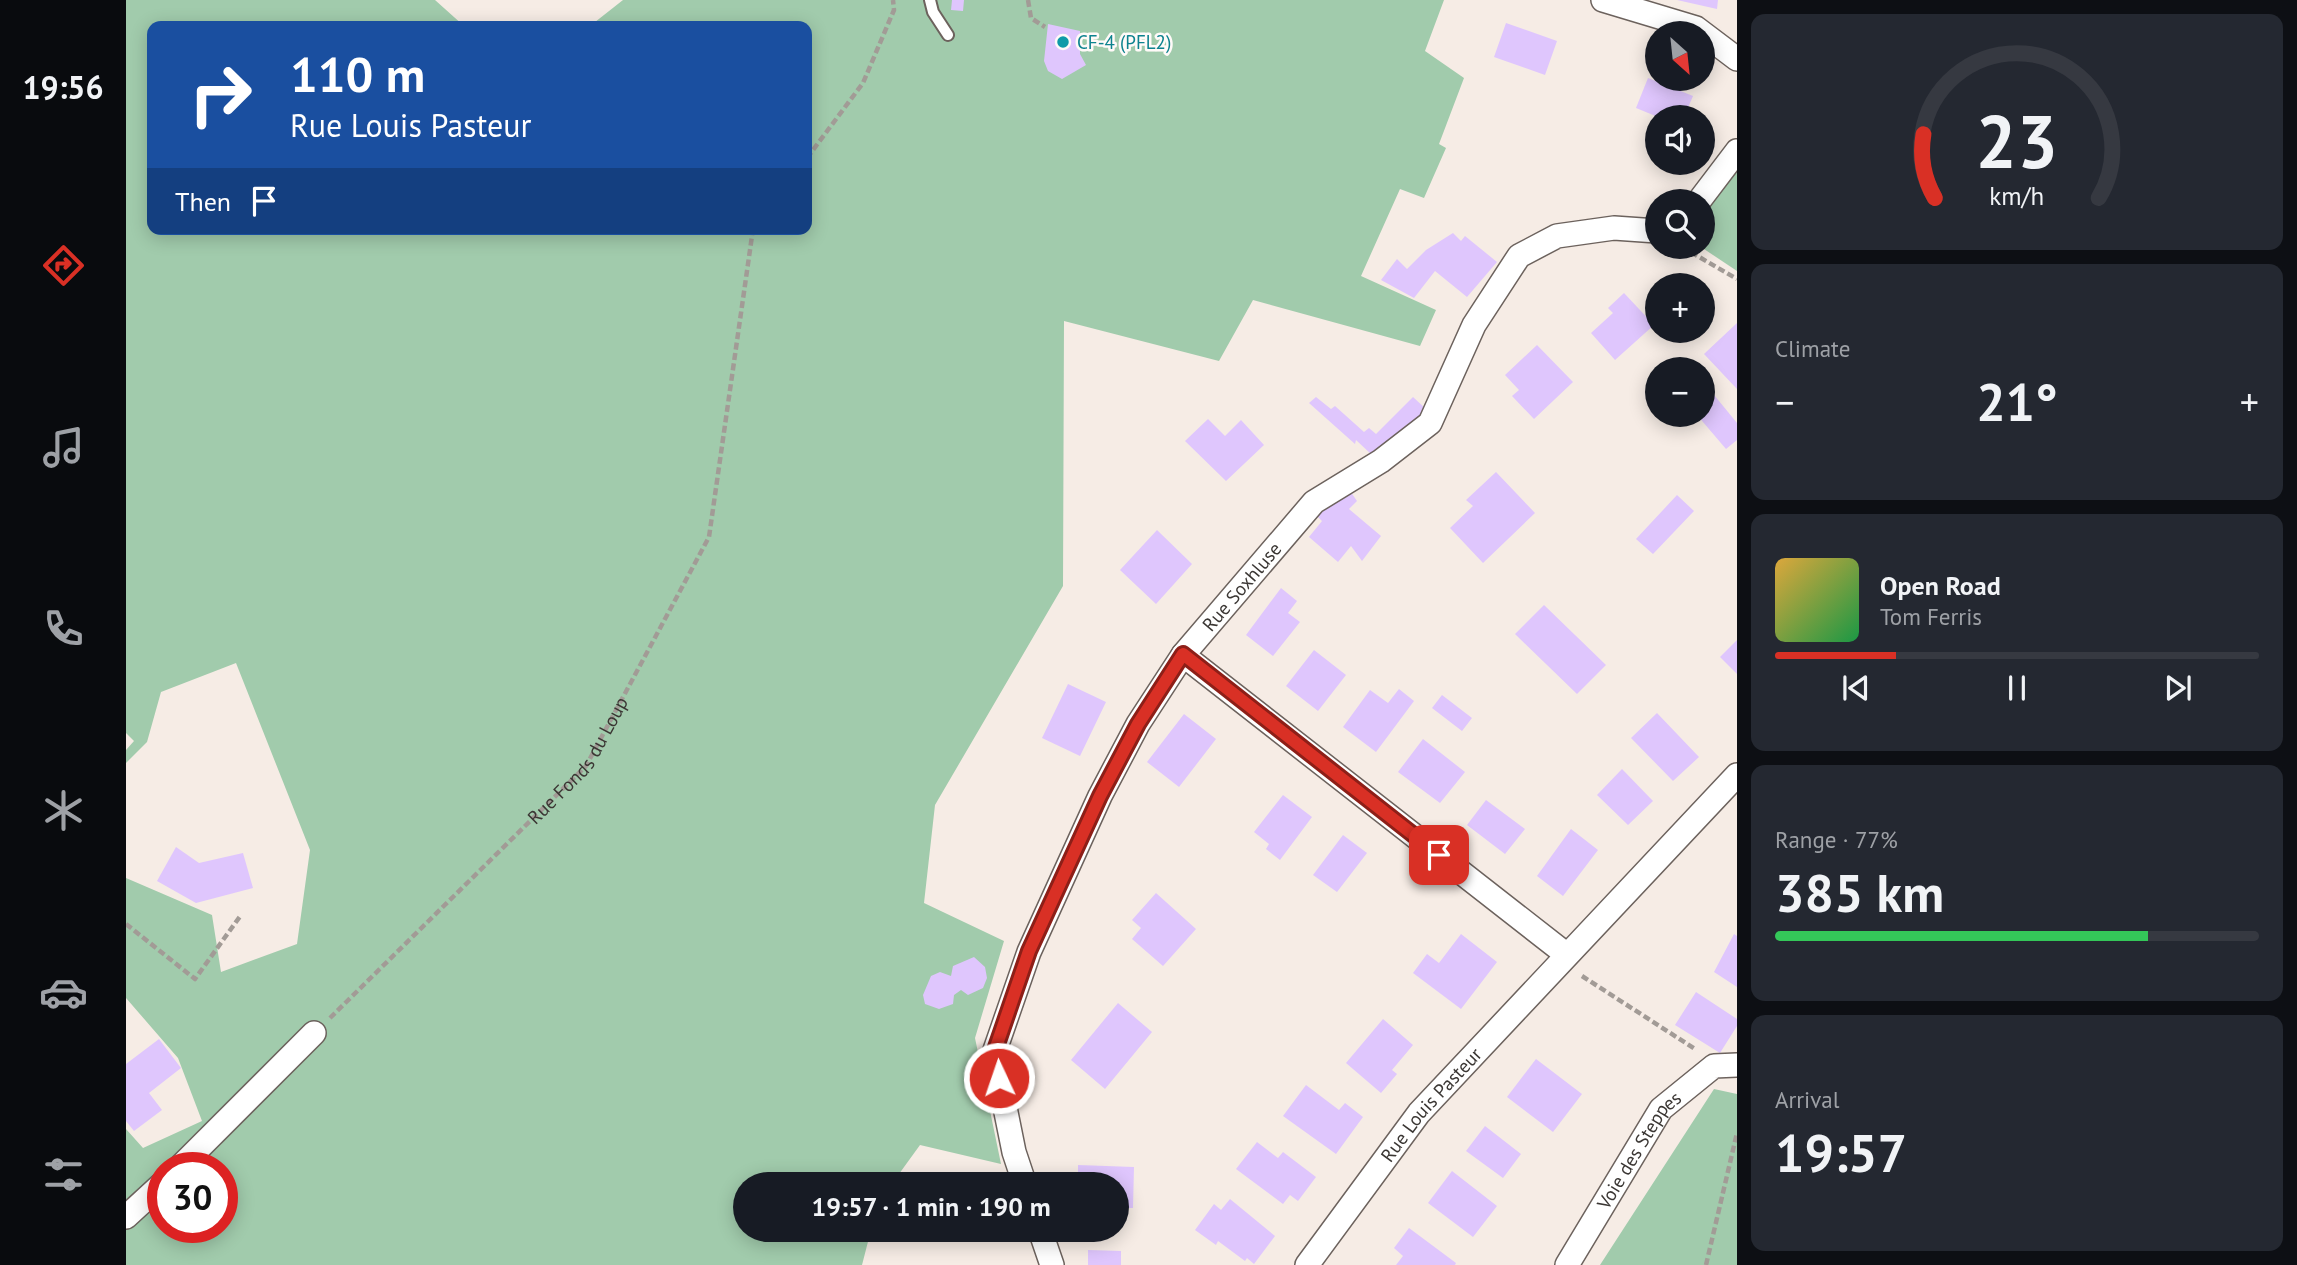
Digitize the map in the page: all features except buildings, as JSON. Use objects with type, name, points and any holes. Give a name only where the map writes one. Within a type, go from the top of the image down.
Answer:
[{"type":"street","points":[[1603,0],[1696,28],[1737,60]]},
{"type":"street","points":[[1708,189],[1737,151]]},
{"type":"street","name":"Rue Soxhluse","points":[[1021,1172],[1014,1152],[994,1053],[1029,951],[1100,796],[1138,724],[1183,654],[1314,502],[1381,461],[1430,423],[1474,325],[1519,256],[1557,236],[1614,228],[1645,230]]},
{"type":"street","points":[[1183,654],[1563,959]]},
{"type":"street","name":"Rue Louis Pasteur","points":[[1307,1265],[1419,1113],[1737,775]]},
{"type":"street","points":[[195,1152],[314,1033]]},
{"type":"street","name":"Voie des Steppes","points":[[1567,1265],[1661,1109],[1714,1066],[1737,1065]]},
{"type":"street","points":[[126,1217],[147,1198]]},
{"type":"street","points":[[1044,1242],[1052,1265]]},
{"type":"lane","points":[[930,0],[933,12],[948,35]]},
{"type":"path","points":[[812,151],[863,83],[894,10],[893,0]]},
{"type":"path","points":[[1028,0],[1031,18],[1045,27]]},
{"type":"path","name":"Rue Fonds du Loup","points":[[314,1033],[586,766],[709,537],[752,235]]},
{"type":"path","points":[[1703,259],[1737,279]]},
{"type":"path","points":[[126,924],[195,979],[240,915]]},
{"type":"path","points":[[1563,959],[1693,1048]]},
{"type":"path","points":[[1706,1265],[1737,1133]]},
{"type":"green space","points":[[126,0],[435,0],[458,21],[147,21],[147,235],[812,235],[812,21],[596,21],[623,0],[1444,0],[1425,51],[1464,78],[1439,144],[1446,148],[1424,198],[1400,189],[1361,276],[1436,310],[1420,346],[1253,300],[1219,361],[1064,321],[1063,586],[935,805],[924,903],[1004,941],[975,1038],[1001,1164],[920,1145],[900,1172],[733,1172],[733,1242],[868,1242],[862,1265],[126,1265],[126,1129],[143,1148],[202,1121],[178,1058],[126,998],[126,878],[212,915],[221,972],[297,944],[310,850],[236,663],[161,692],[147,742],[126,763],[126,750],[134,741],[126,733]]},
{"type":"green space","points":[[1737,163],[1737,271],[1715,256],[1715,197]]},
{"type":"green space","points":[[1714,1089],[1737,1094],[1737,1265],[1600,1265]]},
{"type":"place","name":"CF-4 (PFL2)","points":[[1063,42]]},
{"type":"route","points":[[999,1078],[994,1053],[1029,951],[1100,796],[1138,724],[1183,654],[1439,855]]}]
